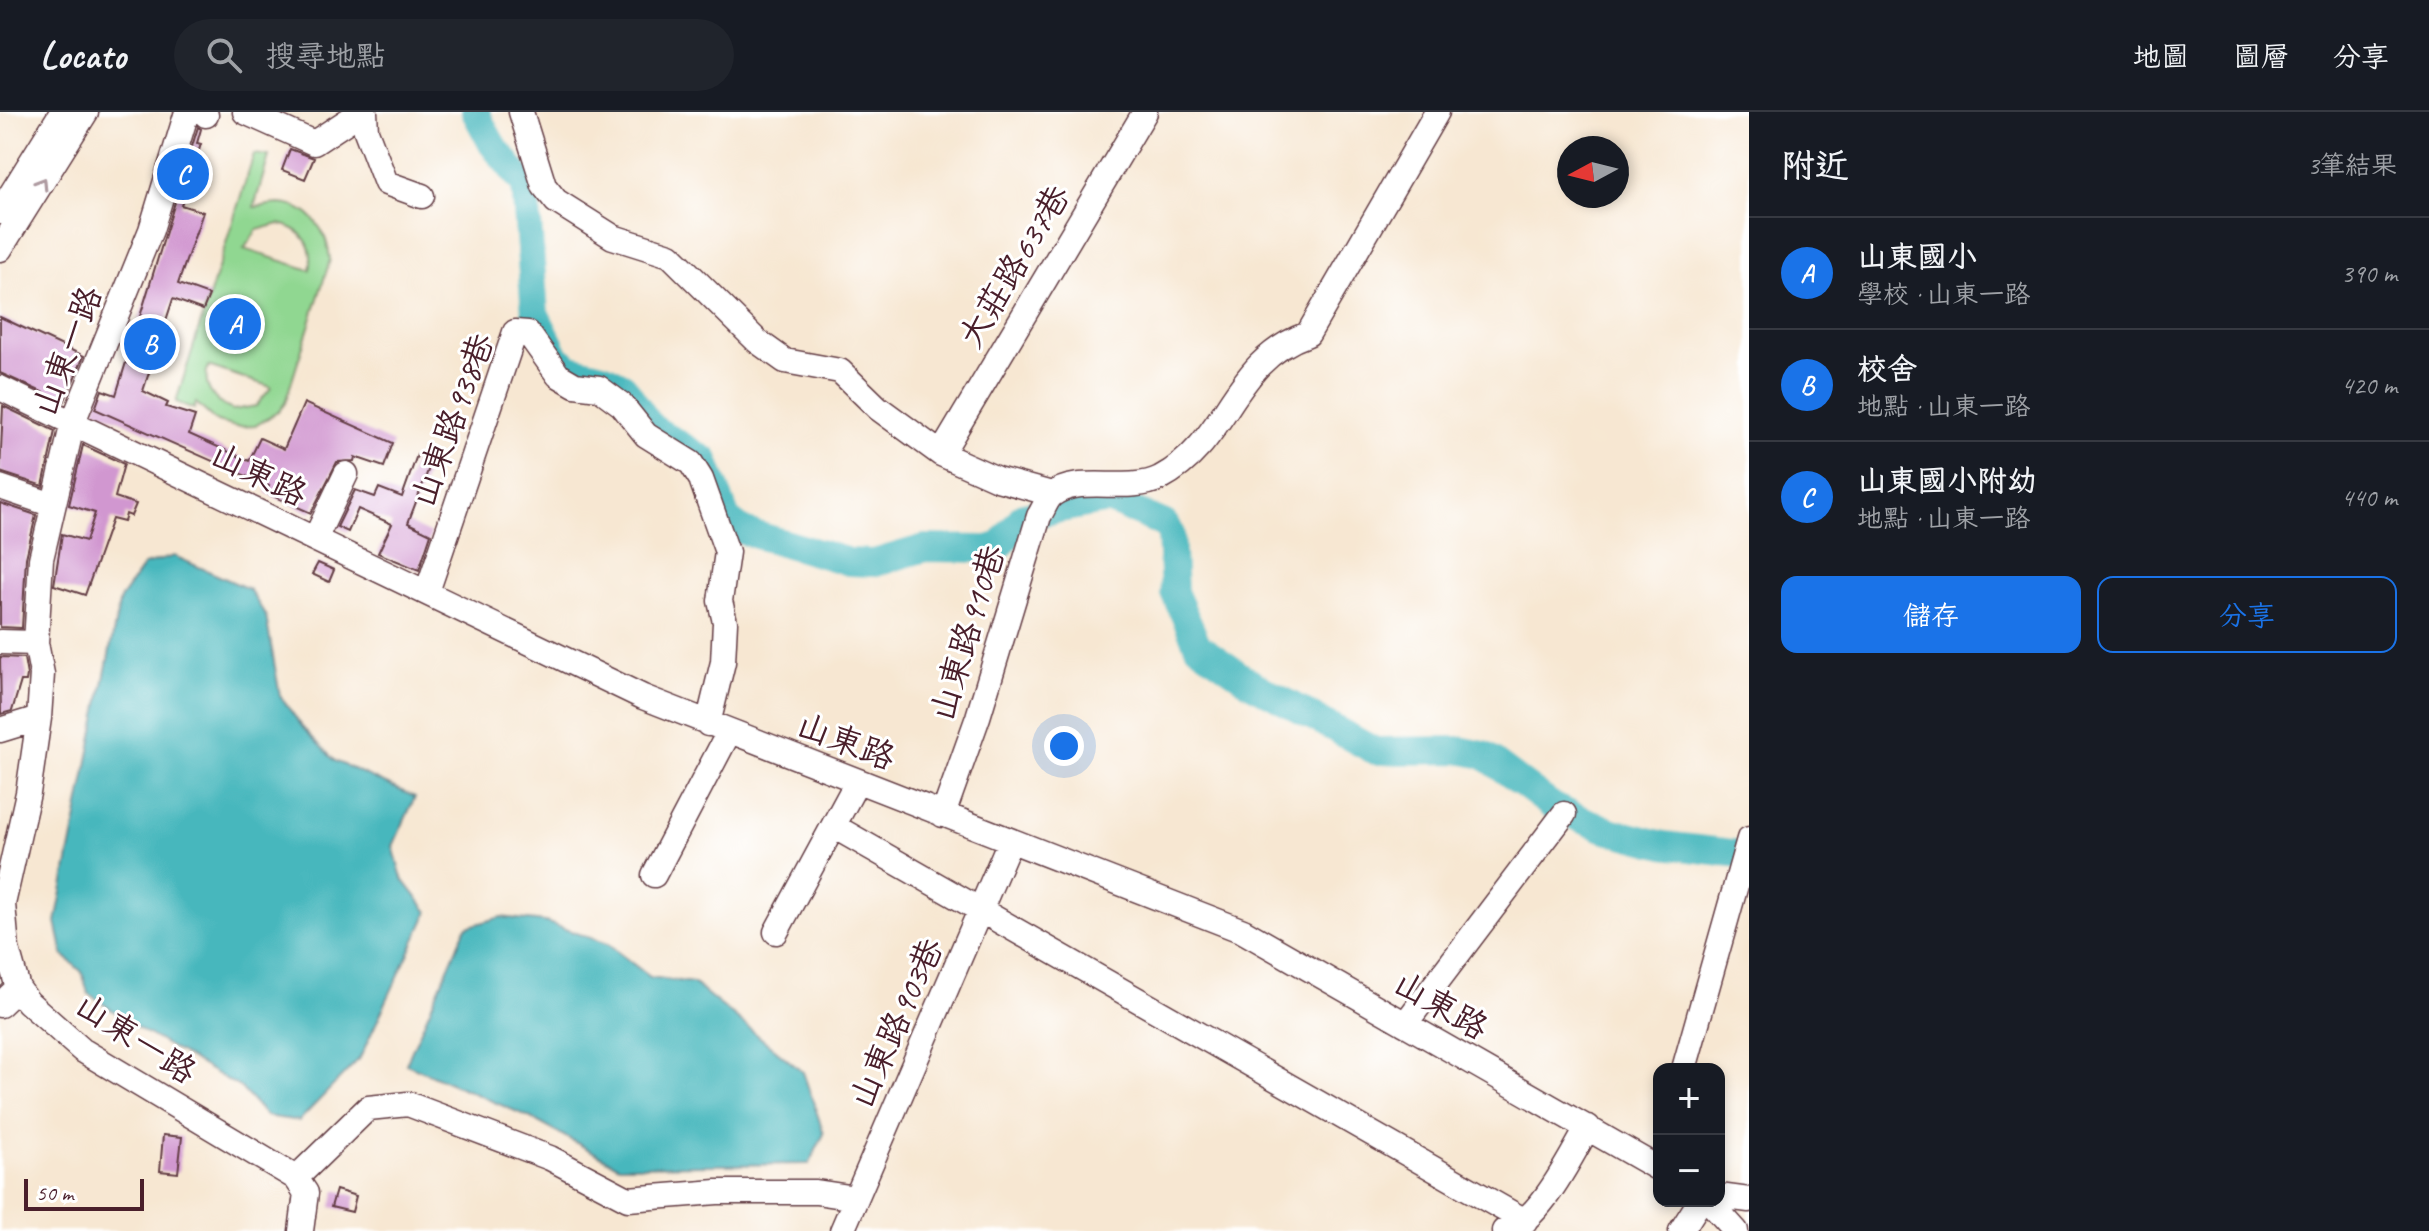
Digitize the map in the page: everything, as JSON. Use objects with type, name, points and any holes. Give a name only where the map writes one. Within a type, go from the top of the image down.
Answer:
[{"type":"street","points":[[0,212],[62,112]]},
{"type":"street","points":[[0,249],[86,112]]},
{"type":"street","points":[[245,112],[314,143],[363,112],[366,131],[386,183],[422,196]]},
{"type":"street","points":[[521,112],[544,186],[556,201],[613,237],[670,255],[757,341],[785,361],[840,371],[878,408],[941,454],[1045,505],[1077,486],[1137,487],[1161,477],[1193,454],[1223,417],[1254,366],[1271,351],[1308,334],[1437,112]]},
{"type":"street","name":"大莊路637巷","points":[[941,454],[1145,112]]},
{"type":"street","name":"山東一路","points":[[199,113],[73,422],[53,505],[41,559],[36,643],[42,674],[39,718],[28,793],[3,904],[7,949],[18,988],[54,1028],[82,1050],[296,1178]]},
{"type":"street","name":"山東路938巷","points":[[427,592],[515,332],[528,333],[558,375],[575,385],[599,388],[622,405],[646,435],[691,463],[701,479],[727,552],[727,569],[720,601],[725,622],[719,728]]},
{"type":"street","name":"山東路","points":[[0,388],[643,697],[1243,931],[1653,1162]]},
{"type":"street","points":[[315,539],[346,474]]},
{"type":"street","points":[[0,487],[53,505]]},
{"type":"street","name":"山東路910巷","points":[[943,815],[978,717],[1045,505]]},
{"type":"street","points":[[0,642],[36,643]]},
{"type":"street","points":[[0,730],[39,718]]},
{"type":"street","points":[[654,875],[719,728]]},
{"type":"street","points":[[776,932],[857,782]]},
{"type":"street","points":[[1405,1024],[1564,814]]},
{"type":"street","points":[[835,827],[982,910],[1514,1226],[1550,1191],[1588,1127]]},
{"type":"street","name":"山東路903巷","points":[[842,1231],[1010,841]]},
{"type":"street","points":[[1686,1063],[1747,847]]},
{"type":"street","points":[[0,1005],[18,988]]},
{"type":"street","points":[[301,1231],[306,1193],[296,1178],[368,1108],[408,1104],[550,1158],[628,1199],[717,1192],[816,1192],[856,1198]]},
{"type":"street","points":[[1725,1197],[1749,1200]]},
{"type":"street","points":[[1681,1231],[1696,1207]]},
{"type":"street","points":[[1714,1207],[1736,1231]]},
{"type":"green space","points":[[254,154],[269,156],[254,207],[279,204],[300,209],[309,215],[326,240],[330,260],[285,403],[279,411],[255,426],[236,427],[217,422],[196,403],[194,409],[176,402]],"holes":[[[279,224],[301,234],[309,246],[310,270],[244,249],[257,230]],[[208,366],[271,387],[271,388],[256,406],[233,410],[220,403],[211,393],[207,381]]]},
{"type":"water","points":[[174,556],[249,589],[266,616],[280,696],[304,729],[335,761],[415,797],[393,846],[402,878],[428,912],[360,1058],[299,1121],[266,1116],[241,1088],[136,1027],[88,993],[82,972],[63,955],[56,922],[120,599],[144,565]]},
{"type":"water","points":[[501,917],[545,922],[607,944],[650,977],[693,983],[803,1072],[824,1134],[809,1164],[619,1166],[529,1117],[406,1064],[466,927]]},
{"type":"building","points":[[198,127],[201,129],[197,143],[201,144],[181,205],[203,212],[178,284],[209,295],[203,310],[173,299],[143,391],[168,403],[166,407],[195,416],[189,434],[249,461],[260,438],[284,449],[304,403],[393,443],[384,467],[355,457],[354,461],[337,462],[311,513],[266,493],[269,486],[95,409],[102,390],[116,395]]},
{"type":"building","points":[[290,149],[314,158],[305,179],[282,170]]},
{"type":"building","points":[[0,317],[84,356],[64,402],[0,373]]},
{"type":"building","points":[[3,406],[55,431],[43,486],[0,472]]},
{"type":"building","points":[[83,445],[124,464],[115,497],[136,504],[131,516],[126,514],[124,522],[112,519],[85,595],[54,585],[62,534],[86,541],[95,513],[69,505]]},
{"type":"building","points":[[417,455],[432,460],[408,523],[431,534],[419,570],[378,553],[392,524],[358,509],[348,532],[337,527],[355,490],[375,497],[379,488],[402,497]]},
{"type":"building","points":[[0,503],[36,515],[26,558],[22,628],[0,627]]},
{"type":"building","points":[[318,563],[334,570],[329,582],[312,574]]},
{"type":"building","points":[[0,657],[24,658],[27,675],[26,681],[21,681],[12,711],[1,714]]},
{"type":"building","points":[[163,1135],[182,1137],[178,1173],[160,1171]]},
{"type":"building","points":[[336,1190],[356,1196],[352,1212],[331,1207]]},
{"type":"waterway","points":[[475,112],[492,144],[525,185],[535,313],[557,358],[571,368],[603,376],[623,386],[651,427],[705,460],[727,519],[743,531],[849,562],[874,563],[925,548],[988,549],[1001,545],[1023,516],[1108,500],[1165,524],[1171,534],[1174,592],[1198,646],[1251,683],[1375,751],[1459,750],[1484,755],[1555,808],[1610,831],[1664,845],[1749,855]]},
{"type":"place","name":"山東國小附幼","points":[[183,174]]},
{"type":"place","name":"山東國小","points":[[235,324]]},
{"type":"place","name":"校舍","points":[[150,344]]}]
